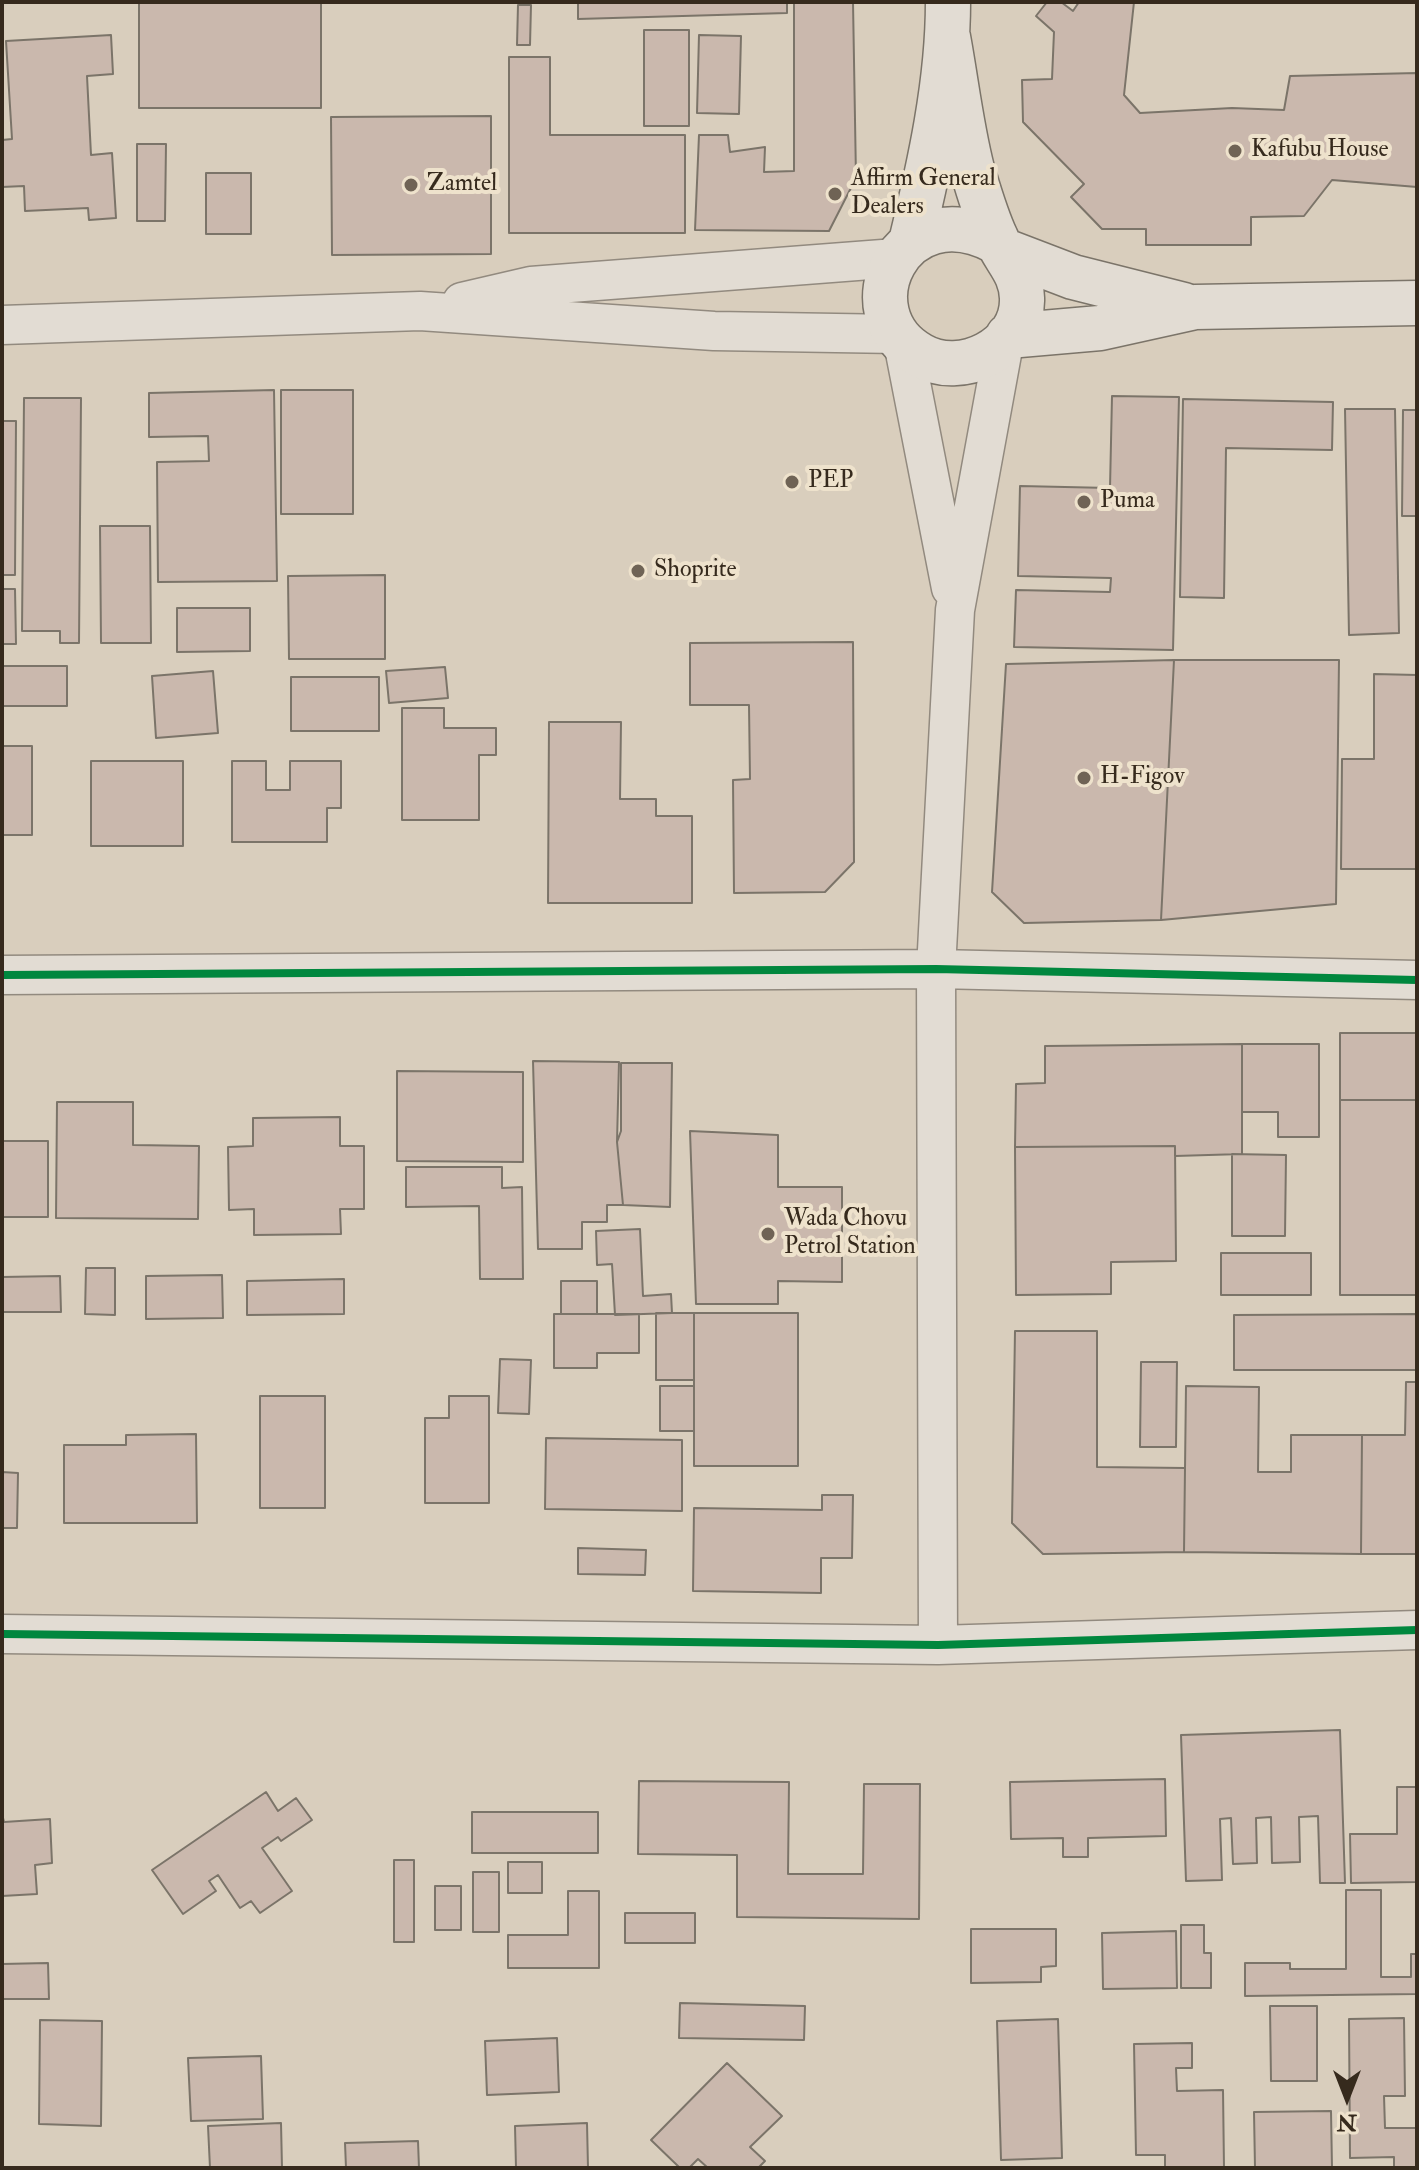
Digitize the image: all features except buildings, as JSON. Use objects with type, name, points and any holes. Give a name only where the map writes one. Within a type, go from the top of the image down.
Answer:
[{"type":"main road","points":[[948,20],[972,167],[1001,246],[1015,266],[1022,302],[1006,340],[985,357],[964,364],[942,363],[920,356],[900,338],[885,297],[887,279],[903,250],[928,174],[948,20]]},
{"type":"main road","points":[[903,250],[931,231],[954,227],[976,231],[1001,246],[1073,277],[1195,307]]},
{"type":"main road","points":[[1006,340],[1100,328],[1195,307],[1417,303]]},
{"type":"street","points":[[420,311],[531,286],[903,250]]},
{"type":"street","points":[[2,325],[420,311],[714,331],[900,338],[955,610]]},
{"type":"street","points":[[938,1645],[936,969],[955,610],[1006,340]]},
{"type":"street","points":[[2,975],[936,969],[1417,980]]},
{"type":"street","points":[[2,1634],[938,1645],[1417,1630]]},
{"type":"cycle path","points":[[2,975],[936,969],[1417,980]]},
{"type":"cycle path","points":[[2,1634],[938,1645],[1417,1630]]},
{"type":"place","name":"Kafubu House","points":[[1235,151]]},
{"type":"place","name":"Zamtel","points":[[411,185]]},
{"type":"place","name":"Affirm General Dealers","points":[[835,194]]},
{"type":"place","name":"PEP","points":[[792,482]]},
{"type":"place","name":"Puma","points":[[1084,502]]},
{"type":"place","name":"Shoprite","points":[[638,571]]},
{"type":"place","name":"H-Figov","points":[[1084,778]]},
{"type":"place","name":"Wada Chovu Petrol Station","points":[[768,1234]]}]
